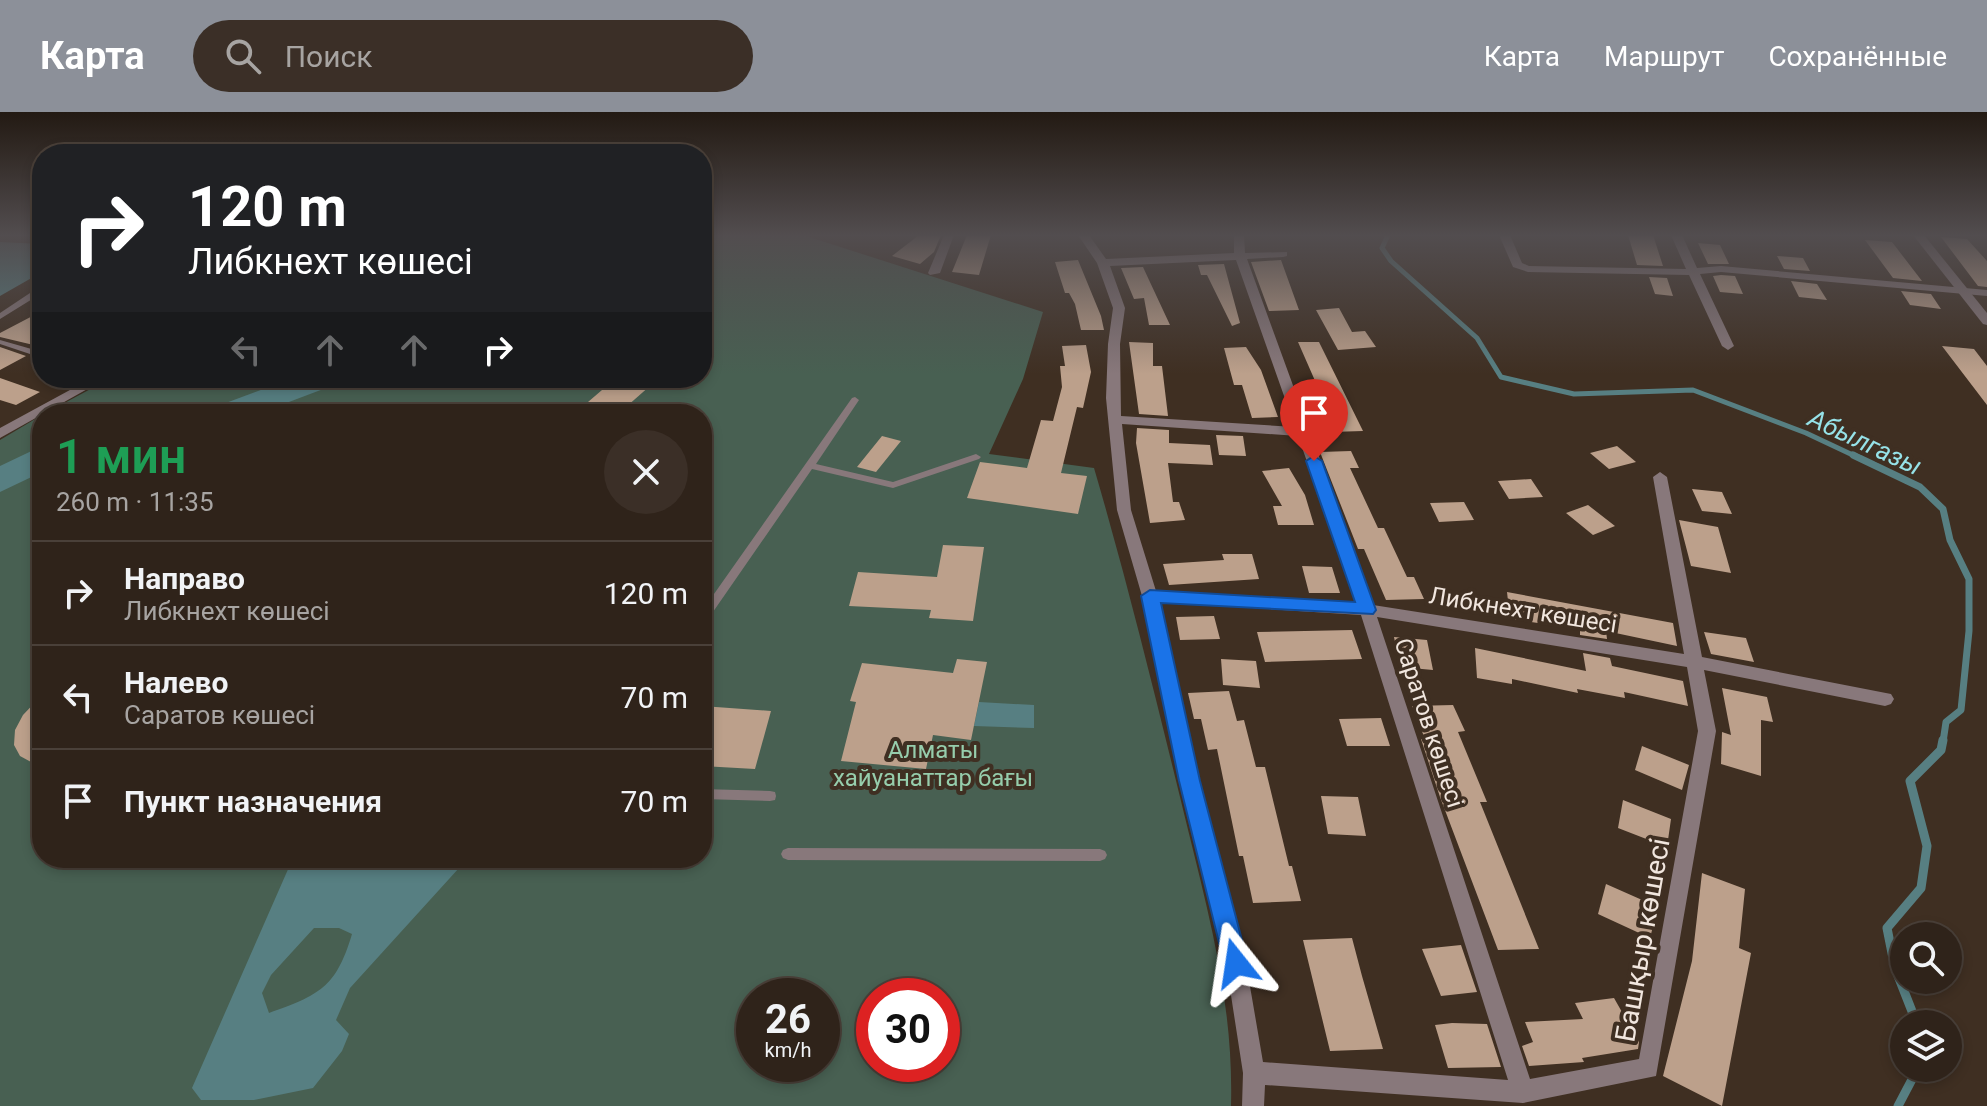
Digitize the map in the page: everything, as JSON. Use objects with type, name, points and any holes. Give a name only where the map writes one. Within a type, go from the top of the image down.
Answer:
[{"type":"street","points":[[1110,281],[1119,308],[1114,344],[1115,420],[1124,510],[1150,596],[1189,781],[1236,963],[1254,1073],[1253,1106]]},
{"type":"street","name":"Саратов көшесі","points":[[1249,281],[1367,610],[1523,1092]]},
{"type":"street","points":[[1697,281],[1728,346]]},
{"type":"street","points":[[1857,281],[1987,293]]},
{"type":"street","points":[[1955,281],[1987,321]]},
{"type":"street","points":[[54,404],[83,388]]},
{"type":"street","points":[[0,434],[32,416]]},
{"type":"street","points":[[1115,420],[1303,432]]},
{"type":"street","name":"Башқыр көшесі","points":[[1254,1073],[1523,1092],[1648,1068],[1707,731],[1660,477]]},
{"type":"street","name":"Либкнехт көшесі","points":[[1150,596],[1367,610],[1696,662],[1885,699]]},
{"type":"lane","points":[[0,317],[32,296]]},
{"type":"lane","points":[[2,342],[32,352]]},
{"type":"lane","points":[[712,605],[855,400]]},
{"type":"lane","points":[[809,465],[893,485],[976,457]]},
{"type":"lane","points":[[712,794],[770,796]]},
{"type":"lane","points":[[788,854],[1100,855]]},
{"type":"green space","name":"Алматы хайуанаттар бағы","points":[[712,281],[948,281],[1043,312],[1023,379],[989,454],[1094,468],[1139,632],[1208,912],[1228,1026],[1231,1106],[0,1106],[0,440],[32,421],[32,868],[712,868],[712,404],[63,404],[92,388],[712,388]]},
{"type":"water","points":[[0,281],[26,281],[0,296]]},
{"type":"water","points":[[979,702],[1034,705],[1034,728],[974,726]]},
{"type":"water","points":[[289,868],[459,868],[350,988],[336,1020],[349,1034],[342,1051],[313,1088],[254,1100],[201,1100],[192,1088]],"holes":[[[314,928],[339,928],[352,934],[339,967],[323,987],[301,1001],[269,1013],[262,993],[271,975]]]},
{"type":"building","points":[[1061,281],[1087,281],[1104,330],[1081,330],[1075,304],[1069,293],[1065,293]]},
{"type":"building","points":[[1127,281],[1150,281],[1170,325],[1149,325],[1144,298],[1134,299]]},
{"type":"building","points":[[1210,281],[1229,281],[1240,323],[1232,326]]},
{"type":"building","points":[[1258,281],[1289,281],[1299,310],[1269,311]]},
{"type":"building","points":[[1651,281],[1668,281],[1673,296],[1655,294]]},
{"type":"building","points":[[1715,281],[1737,281],[1743,294],[1720,292]]},
{"type":"building","points":[[1791,281],[1817,284],[1827,300],[1799,297]]},
{"type":"building","points":[[1975,281],[1987,281],[1987,287],[1978,286]]},
{"type":"building","points":[[1901,291],[1931,294],[1941,309],[1910,305]]},
{"type":"building","points":[[1339,308],[1352,332],[1365,331],[1376,347],[1338,350],[1316,310]]},
{"type":"building","points":[[32,316],[32,345],[0,337],[0,333]]},
{"type":"building","points":[[1129,342],[1153,343],[1153,366],[1162,366],[1168,416],[1139,414]]},
{"type":"building","points":[[1298,342],[1319,342],[1363,431],[1331,432],[1310,383],[1316,383]]},
{"type":"building","points":[[1086,345],[1091,372],[1083,408],[1077,407],[1061,473],[1087,476],[1078,514],[967,498],[980,462],[1027,468],[1041,420],[1053,421],[1062,387],[1060,366],[1065,366],[1062,346]]},
{"type":"building","points":[[1942,346],[1974,349],[1987,366],[1987,405]]},
{"type":"building","points":[[0,347],[26,356],[0,370]]},
{"type":"building","points":[[1246,347],[1261,370],[1278,417],[1252,418],[1242,385],[1234,385],[1224,348]]},
{"type":"building","points":[[0,378],[40,392],[16,405],[0,400]]},
{"type":"building","points":[[604,388],[648,388],[629,404],[586,404]]},
{"type":"building","points":[[1137,428],[1169,430],[1169,443],[1210,445],[1213,465],[1168,463],[1173,502],[1179,502],[1185,520],[1150,523],[1136,443]]},
{"type":"building","points":[[1216,435],[1243,436],[1246,456],[1219,455]]},
{"type":"building","points":[[882,436],[901,441],[876,472],[857,467]]},
{"type":"building","points":[[1617,446],[1636,462],[1609,469],[1590,453]]},
{"type":"building","points":[[1351,451],[1359,468],[1350,468],[1378,528],[1384,528],[1407,577],[1414,577],[1424,599],[1386,600],[1364,549],[1358,549],[1320,452]]},
{"type":"building","points":[[1289,468],[1305,495],[1314,525],[1278,525],[1273,506],[1282,506],[1262,471]]},
{"type":"building","points":[[1531,479],[1543,497],[1509,499],[1498,481]]},
{"type":"building","points":[[1692,489],[1722,492],[1732,514],[1702,511]]},
{"type":"building","points":[[1464,502],[1474,520],[1439,522],[1430,503]]},
{"type":"building","points":[[1588,505],[1615,526],[1593,535],[1566,513]]},
{"type":"building","points":[[1679,520],[1718,527],[1731,573],[1691,566]]},
{"type":"building","points":[[943,545],[984,547],[973,621],[929,618],[931,610],[849,606],[858,572],[937,577]]},
{"type":"building","points":[[1222,554],[1252,554],[1259,579],[1169,585],[1163,564],[1224,560]]},
{"type":"building","points":[[1302,566],[1332,567],[1340,593],[1309,593]]},
{"type":"building","points":[[1507,592],[1673,623],[1677,646],[1606,631],[1607,639],[1580,635],[1580,629],[1510,619]]},
{"type":"building","points":[[1214,616],[1220,639],[1180,640],[1176,617]]},
{"type":"building","points":[[1352,630],[1362,659],[1265,662],[1257,632]]},
{"type":"building","points":[[1704,632],[1746,638],[1754,662],[1711,654]]},
{"type":"building","points":[[1394,637],[1427,640],[1433,670],[1400,667]]},
{"type":"building","points":[[1475,648],[1586,671],[1583,653],[1610,658],[1612,666],[1683,681],[1688,706],[1624,692],[1625,698],[1577,689],[1578,693],[1512,679],[1512,684],[1477,678]]},
{"type":"building","points":[[957,659],[987,662],[971,740],[933,735],[926,769],[841,761],[856,702],[850,701],[862,663],[953,673]]},
{"type":"building","points":[[1221,659],[1256,661],[1260,688],[1223,685]]},
{"type":"building","points":[[1722,688],[1767,697],[1773,722],[1761,720],[1761,776],[1721,764],[1722,732],[1731,735]]},
{"type":"building","points":[[1229,691],[1237,721],[1244,720],[1256,767],[1265,767],[1289,866],[1292,866],[1301,901],[1253,903],[1243,856],[1239,856],[1217,749],[1208,750],[1201,719],[1194,719],[1188,693]]},
{"type":"building","points":[[1453,705],[1465,731],[1458,732],[1487,802],[1480,802],[1539,949],[1498,950],[1440,797],[1421,739],[1425,739],[1412,706]]},
{"type":"building","points":[[32,706],[32,763],[20,756],[14,745],[15,730]]},
{"type":"building","points":[[712,707],[771,711],[755,769],[712,767]]},
{"type":"building","points":[[1381,718],[1390,746],[1347,746],[1339,719]]},
{"type":"building","points":[[1642,746],[1689,765],[1682,790],[1635,770]]},
{"type":"building","points":[[1321,796],[1358,797],[1366,836],[1328,834]]},
{"type":"building","points":[[1623,800],[1671,819],[1667,847],[1618,828]]},
{"type":"building","points":[[1702,873],[1745,889],[1739,948],[1751,953],[1722,1106],[1663,1076],[1692,961]]},
{"type":"building","points":[[1606,884],[1658,907],[1650,938],[1598,914]]},
{"type":"building","points":[[1352,938],[1383,1049],[1330,1051],[1303,940]]},
{"type":"building","points":[[1461,945],[1477,992],[1441,996],[1422,949]]},
{"type":"building","points":[[1614,998],[1639,1042],[1638,1049],[1582,1058],[1584,1062],[1529,1066],[1522,1046],[1533,1042],[1525,1022],[1583,1019],[1575,1003]]},
{"type":"building","points":[[1487,1024],[1501,1067],[1448,1068],[1435,1025]]},
{"type":"waterway","name":"Абылгазы","points":[[1414,281],[1477,338],[1501,377],[1574,394],[1693,390],[1806,433],[1857,457]]},
{"type":"waterway","points":[[254,404],[296,388]]},
{"type":"waterway","name":"Абылгазы","points":[[1853,455],[1920,487],[1943,509],[1950,540],[1969,579],[1969,631],[1961,710],[1946,722],[1943,742]]},
{"type":"waterway","points":[[0,481],[32,463]]},
{"type":"waterway","name":"Абылгазы","points":[[1912,1010],[1895,968],[1887,928],[1921,888],[1927,846],[1910,781],[1941,750],[1943,740]]},
{"type":"waterway","name":"Абылгазы","points":[[1898,1106],[1911,1082]]},
{"type":"route","points":[[1236,963],[1189,781],[1150,596],[1367,610],[1314,461]]}]
